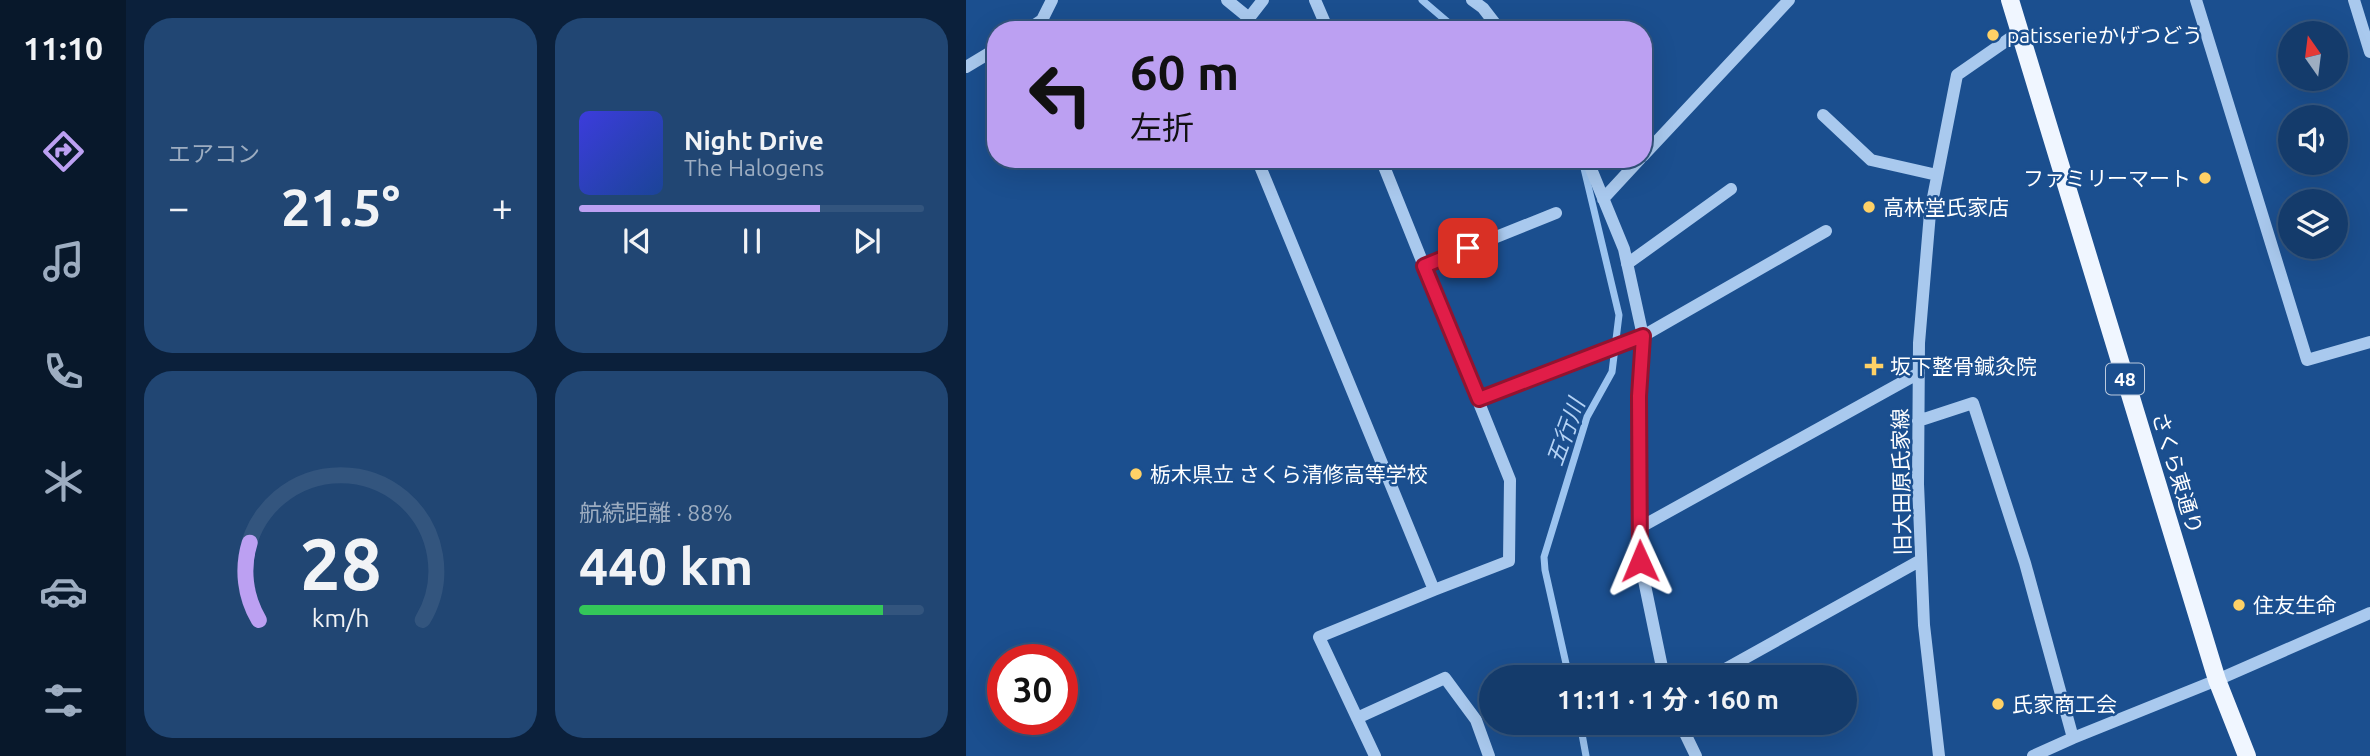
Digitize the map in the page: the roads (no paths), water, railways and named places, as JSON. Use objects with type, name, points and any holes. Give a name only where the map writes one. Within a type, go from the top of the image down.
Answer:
[{"type":"main road","name":"さくら東通り","points":[[2010,0],[2217,680],[2247,756]]},
{"type":"street","points":[[1040,21],[1052,0]]},
{"type":"street","points":[[1227,0],[1249,18],[1263,0]]},
{"type":"street","points":[[1315,0],[1324,21]]},
{"type":"street","points":[[1472,0],[1483,8],[1493,21]]},
{"type":"street","points":[[1652,146],[1789,0]]},
{"type":"street","points":[[2196,0],[2308,360],[2370,342]]},
{"type":"street","points":[[2354,0],[2370,52]]},
{"type":"street","name":"旧大田原氏家線","points":[[1939,756],[1924,625],[1918,421],[1930,213],[1957,75],[2019,32]]},
{"type":"street","points":[[966,68],[987,55]]},
{"type":"street","points":[[1823,115],[1871,160],[1937,175]]},
{"type":"street","points":[[1261,168],[1434,590]]},
{"type":"street","points":[[1375,756],[1320,637],[1509,561],[1510,480],[1385,168]]},
{"type":"street","points":[[1591,168],[1624,249],[1643,336],[1639,396],[1640,561],[1662,665]]},
{"type":"street","points":[[1603,199],[1632,168]]},
{"type":"street","points":[[1627,264],[1731,189]]},
{"type":"street","points":[[1424,266],[1556,213]]},
{"type":"street","points":[[1479,399],[1643,336],[1826,231]]},
{"type":"street","points":[[1639,528],[1919,373]]},
{"type":"street","points":[[1918,421],[1973,403],[2025,563],[2073,738]]},
{"type":"street","points":[[1733,665],[1921,560]]},
{"type":"street","points":[[2033,756],[2217,680],[2370,612]]},
{"type":"street","points":[[1357,718],[1445,678],[1476,720],[1489,756]]},
{"type":"street","points":[[1686,735],[1696,756]]},
{"type":"waterway","name":"五行川","points":[[1422,0],[1446,21]]},
{"type":"waterway","name":"五行川","points":[[1566,665],[1544,557],[1587,417],[1612,372],[1619,315],[1584,168]]},
{"type":"waterway","name":"五行川","points":[[1582,735],[1586,756]]},
{"type":"place","name":"patisserieかげつどう","points":[[1993,35]]},
{"type":"place","name":"ファミリーマート","points":[[2205,178]]},
{"type":"place","name":"高林堂氏家店","points":[[1869,207]]},
{"type":"place","name":"坂下整骨鍼灸院","points":[[1874,366]]},
{"type":"place","name":"栃木県立 さくら清修高等学校","points":[[1136,474]]},
{"type":"place","name":"住友生命","points":[[2239,605]]},
{"type":"place","name":"氏家商工会","points":[[1998,704]]}]
